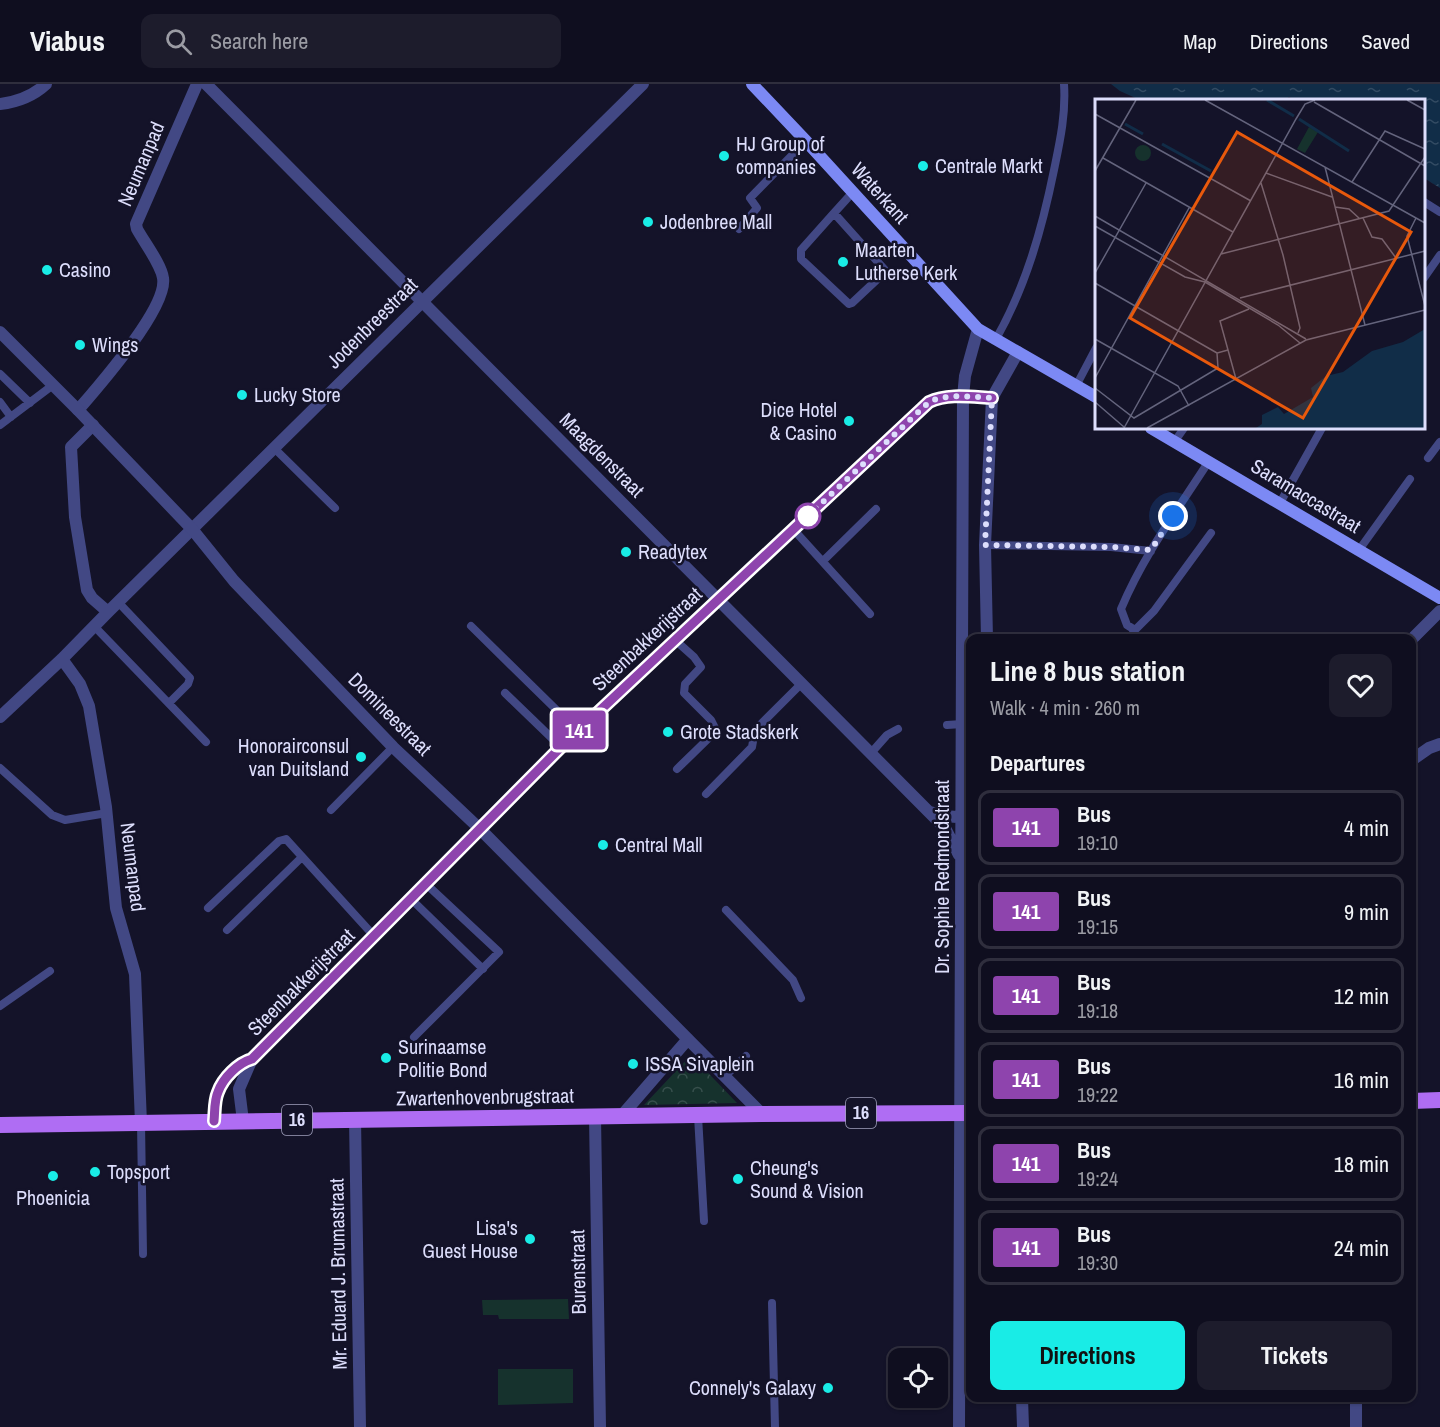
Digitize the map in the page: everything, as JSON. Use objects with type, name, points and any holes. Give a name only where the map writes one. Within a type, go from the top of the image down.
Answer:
[{"type":"main road","name":"Waterkant","points":[[752,84],[978,329]]},
{"type":"main road","points":[[978,329],[1095,396]]},
{"type":"main road","name":"Saramaccastraat","points":[[1153,429],[1440,598]]},
{"type":"main road","points":[[1416,1101],[1440,1100]]},
{"type":"main road","name":"Zwartenhovenbrugstraat","points":[[0,1125],[966,1113]]},
{"type":"street","points":[[0,104],[14,103],[39,91],[46,84]]},
{"type":"street","name":"Neumanpad","points":[[78,410],[123,356],[154,308],[161,292],[164,280],[161,270],[136,224],[197,84]]},
{"type":"street","name":"Maagdenstraat","points":[[206,84],[945,828],[961,860]]},
{"type":"street","name":"Jodenbreestraat","points":[[0,717],[62,659],[643,84]]},
{"type":"street","name":"Dr. Sophie Redmondstraat","points":[[959,1427],[965,1246],[966,1113],[961,860],[966,818],[962,724],[963,397],[965,376],[978,329]]},
{"type":"street","name":"Domineestraat","points":[[0,332],[93,425],[192,530],[234,581],[393,747],[480,829],[762,1114]]},
{"type":"street","points":[[987,634],[985,545],[992,398],[1018,351]]},
{"type":"street","name":"Steenbakkerijstraat","points":[[243,1121],[239,1089],[252,1059],[561,747],[929,402],[938,398],[992,398]]},
{"type":"street","points":[[93,425],[71,447],[75,517],[87,590],[108,612]]},
{"type":"street","points":[[1416,635],[1440,611]]},
{"type":"street","name":"Neumanpad","points":[[62,659],[80,684],[89,706],[107,813],[116,908],[135,974],[141,1123]]},
{"type":"street","points":[[1416,757],[1440,744]]},
{"type":"street","points":[[929,812],[966,818]]},
{"type":"street","points":[[624,1116],[624,1113],[688,1039]]},
{"type":"street","name":"Steenbakkerijstraat","points":[[214,1121],[216,1097],[220,1087],[237,1067],[244,1061],[252,1059]]},
{"type":"street","name":"Burenstraat","points":[[595,1117],[600,1427]]},
{"type":"street","name":"Mr. Eduard J. Brumastraat","points":[[355,1119],[360,1427]]},
{"type":"street","points":[[1022,1402],[1023,1427]]},
{"type":"street","points":[[1356,1402],[1356,1427]]},
{"type":"lane","points":[[996,339],[1012,310],[1042,227],[1064,122],[1064,84]]},
{"type":"lane","points":[[739,229],[757,208],[750,198],[806,141]]},
{"type":"lane","points":[[834,213],[885,270],[849,304],[801,259],[800,255],[801,250],[834,213],[853,192]]},
{"type":"lane","points":[[1425,203],[1440,212]]},
{"type":"lane","points":[[1425,274],[1440,255]]},
{"type":"lane","points":[[1076,386],[1095,350]]},
{"type":"lane","points":[[0,374],[30,403]]},
{"type":"lane","points":[[0,425],[53,384]]},
{"type":"lane","points":[[0,402],[11,417]]},
{"type":"lane","points":[[1175,441],[1183,429]]},
{"type":"lane","points":[[1280,503],[1321,429]]},
{"type":"lane","points":[[1428,458],[1440,442]]},
{"type":"lane","points":[[274,448],[335,508]]},
{"type":"lane","points":[[1135,630],[1127,625],[1121,609],[1130,586],[1209,461]]},
{"type":"lane","points":[[1359,550],[1410,479]]},
{"type":"lane","points":[[823,561],[876,509]]},
{"type":"lane","points":[[793,530],[870,614]]},
{"type":"lane","points":[[1132,634],[1154,611],[1211,533]]},
{"type":"lane","points":[[985,545],[1151,550]]},
{"type":"lane","points":[[118,602],[190,678],[188,684],[169,703]]},
{"type":"lane","points":[[94,626],[207,742]]},
{"type":"lane","points":[[471,626],[578,731]]},
{"type":"lane","points":[[675,640],[694,657],[701,667],[685,684],[684,693],[711,720],[715,728],[714,733],[677,769]]},
{"type":"lane","points":[[706,794],[752,747],[755,730],[801,684]]},
{"type":"lane","points":[[505,693],[561,747]]},
{"type":"lane","points":[[946,725],[962,724]]},
{"type":"lane","points":[[871,753],[887,735],[898,729]]},
{"type":"lane","points":[[331,810],[393,747]]},
{"type":"lane","points":[[0,768],[52,815],[65,820],[107,813]]},
{"type":"lane","points":[[208,908],[279,841],[286,839],[374,936]]},
{"type":"lane","points":[[227,930],[303,857]]},
{"type":"lane","points":[[414,1037],[499,952],[425,883]]},
{"type":"lane","points":[[410,898],[483,969]]},
{"type":"lane","points":[[726,910],[793,980],[801,998]]},
{"type":"lane","points":[[0,1006],[50,971]]},
{"type":"lane","points":[[724,1076],[746,1056]]},
{"type":"lane","points":[[698,1116],[704,1221]]},
{"type":"lane","points":[[141,1123],[143,1254]]},
{"type":"lane","points":[[772,1304],[775,1427]]},
{"type":"green space","points":[[691,1055],[737,1103],[644,1105]]},
{"type":"green space","points":[[568,1299],[569,1319],[499,1319],[498,1315],[483,1315],[482,1300]]},
{"type":"green space","points":[[498,1369],[573,1369],[573,1403],[498,1405]]},
{"type":"water","points":[[1111,84],[1440,84],[1440,188],[1425,179],[1425,99],[1293,99],[1289,97],[1286,99],[1138,99]]},
{"type":"bus line","name":"141","points":[[214,1121],[216,1097],[220,1087],[231,1073],[244,1061],[252,1059],[561,747],[929,402],[938,398],[992,398]]},
{"type":"place","name":"HJ Group of companies","points":[[724,156]]},
{"type":"place","name":"Centrale Markt","points":[[923,166]]},
{"type":"place","name":"Jodenbree Mall","points":[[648,222]]},
{"type":"place","name":"Maarten Lutherse Kerk","points":[[843,262]]},
{"type":"place","name":"Casino","points":[[47,270]]},
{"type":"place","name":"Wings","points":[[80,345]]},
{"type":"place","name":"Lucky Store","points":[[242,395]]},
{"type":"place","name":"Dice Hotel & Casino","points":[[849,421]]},
{"type":"place","name":"Readytex","points":[[626,552]]},
{"type":"place","name":"Grote Stadskerk","points":[[668,732]]},
{"type":"place","name":"Honorairconsul van Duitsland","points":[[361,757]]},
{"type":"place","name":"Central Mall","points":[[603,845]]},
{"type":"place","name":"Surinaamse Politie Bond","points":[[386,1058]]},
{"type":"place","name":"ISSA Sivaplein","points":[[633,1064]]},
{"type":"place","name":"Topsport","points":[[95,1172]]},
{"type":"place","name":"Phoenicia","points":[[53,1176]]},
{"type":"place","name":"Cheung's Sound & Vision","points":[[738,1179]]},
{"type":"place","name":"Lisa's Guest House","points":[[530,1239]]},
{"type":"place","name":"Connely's Galaxy","points":[[828,1388]]},
{"type":"route","points":[[808,516],[929,402],[938,398],[963,397],[992,398],[985,545],[1151,550],[1173,516]]}]
